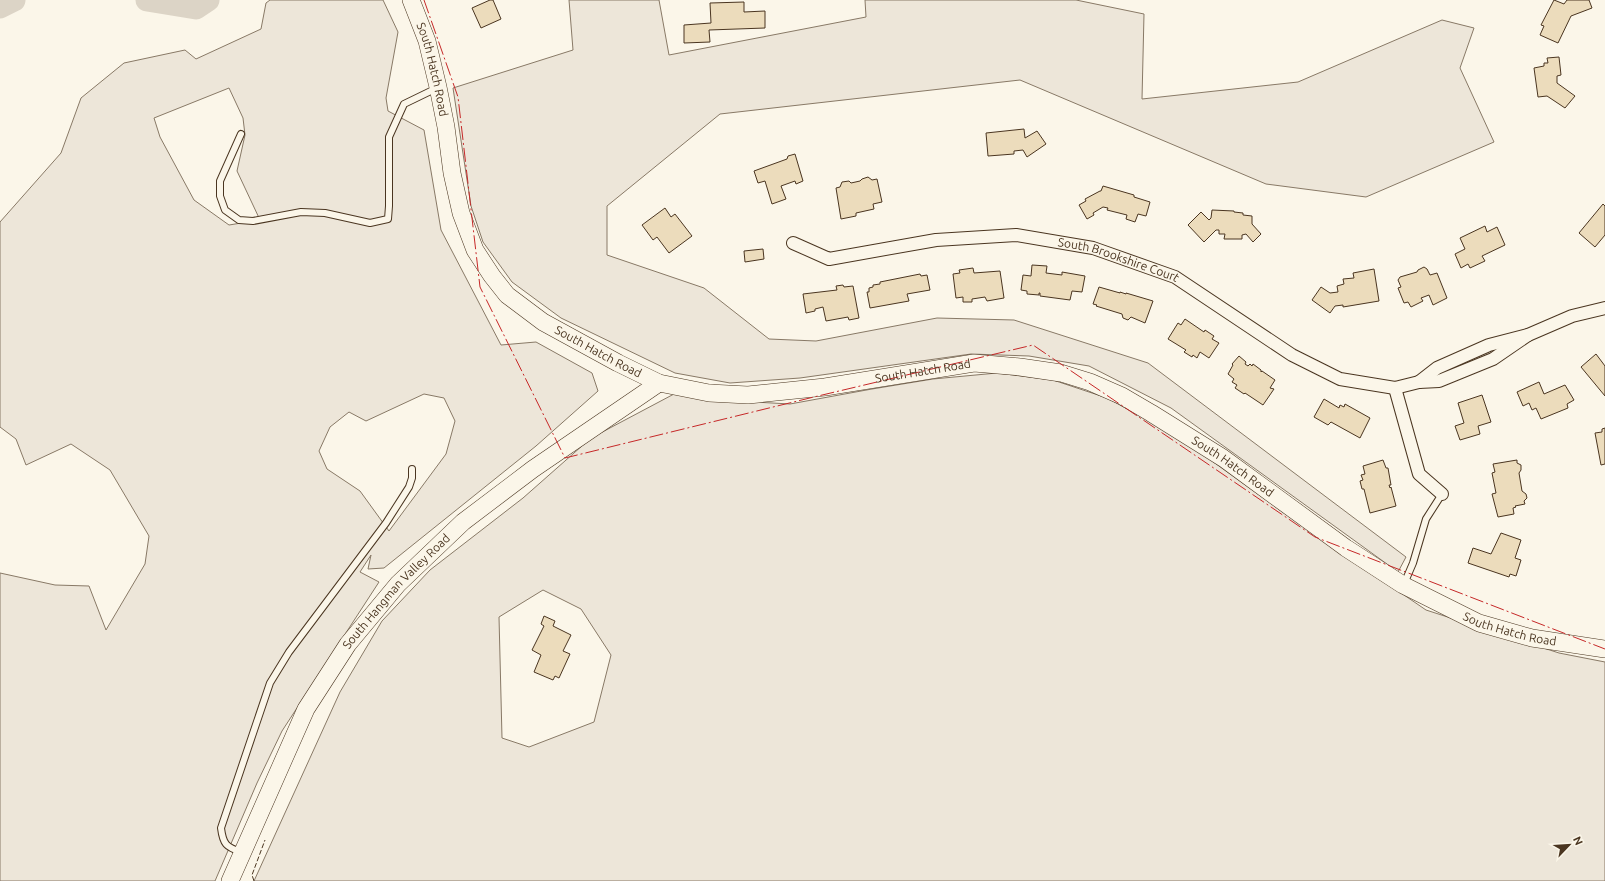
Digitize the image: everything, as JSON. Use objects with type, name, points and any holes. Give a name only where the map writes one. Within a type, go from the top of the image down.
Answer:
[{"type":"main road","name":"South Hatch Road","points":[[411,0],[427,41],[446,127],[452,173],[461,213],[475,250],[492,276],[507,295],[543,322],[618,363],[659,383],[709,393],[748,394],[825,387],[974,363],[1020,367],[1061,373],[1090,382],[1122,396],[1151,413],[1222,458],[1340,543],[1403,585],[1478,623],[1532,638],[1605,649]]},
{"type":"main road","name":"South Hangman Valley Road","points":[[230,881],[306,709],[348,644],[398,584],[463,522],[533,469],[659,383]]},
{"type":"street","name":"South Brookshire Court","points":[[794,243],[829,259],[936,240],[1016,235],[1093,248],[1175,277],[1292,355],[1340,379],[1395,388],[1419,382],[1437,368],[1489,346],[1528,335],[1572,316],[1605,308]]},
{"type":"street","points":[[1395,388],[1419,474],[1442,494]]},
{"type":"lane","points":[[240,134],[220,181],[220,196],[225,210],[239,220],[253,220],[280,214],[301,212],[325,213],[370,223],[388,220],[389,136],[404,104],[438,88]]},
{"type":"lane","points":[[242,853],[229,848],[222,839],[221,828],[270,683],[289,652],[394,510],[409,487],[412,478],[412,469]]},
{"type":"lane","points":[[1403,585],[1413,563],[1426,519],[1442,494]]},
{"type":"shaded area","points":[[270,0],[383,0],[398,32],[386,98],[388,111],[424,130],[441,230],[501,345],[536,342],[592,373],[598,391],[536,446],[384,568],[368,569],[371,555],[360,572],[379,582],[282,731],[257,783],[215,881],[0,881],[0,573],[55,585],[89,586],[106,630],[145,564],[149,536],[110,470],[71,444],[26,465],[16,439],[0,427],[0,222],[61,153],[81,98],[124,63],[185,50],[196,59],[261,29],[266,3]],"holes":[[[229,88],[243,118],[245,135],[237,171],[260,220],[229,225],[194,200],[160,137],[154,118]],[[424,394],[444,398],[455,421],[446,454],[389,531],[360,491],[327,469],[319,451],[330,427],[349,412],[366,421]]]},
{"type":"shaded area","points":[[569,0],[659,0],[669,55],[866,17],[865,0],[1076,0],[1144,14],[1142,99],[1298,82],[1442,20],[1474,28],[1460,68],[1494,142],[1366,197],[1266,184],[1020,80],[720,114],[607,206],[607,255],[704,288],[769,339],[816,341],[937,318],[1014,320],[1148,363],[1406,557],[1398,572],[1171,408],[1089,366],[1029,356],[971,354],[800,378],[730,383],[675,373],[561,318],[512,282],[483,242],[471,206],[453,88],[573,50]]},
{"type":"shaded area","points":[[997,373],[1053,380],[1107,398],[1179,437],[1281,511],[1426,610],[1559,653],[1605,662],[1605,881],[254,881],[340,692],[382,621],[430,570],[523,498],[591,438],[674,394],[736,401],[790,404],[933,379]],"holes":[[[543,590],[581,609],[611,655],[594,722],[529,747],[502,738],[499,617]]]},
{"type":"building","points":[[493,0],[501,19],[481,28],[472,8]]},
{"type":"building","points":[[1554,0],[1564,4],[1567,0],[1589,0],[1592,8],[1571,16],[1558,43],[1540,35],[1544,26],[1541,25]]},
{"type":"building","points":[[744,2],[744,12],[765,11],[765,28],[709,30],[710,42],[684,43],[684,25],[711,23],[710,3]]},
{"type":"building","points":[[1559,57],[1561,75],[1557,76],[1557,83],[1575,96],[1565,108],[1547,96],[1538,97],[1534,68],[1544,66],[1544,63],[1548,63],[1547,58]]},
{"type":"building","points":[[1024,129],[1025,138],[1037,131],[1046,144],[1027,157],[1023,150],[1014,151],[1014,154],[988,156],[986,133]]},
{"type":"building","points":[[795,154],[803,181],[796,184],[795,181],[781,186],[786,199],[772,204],[765,181],[758,183],[754,171],[787,159],[788,156]]},
{"type":"building","points":[[868,177],[872,180],[877,179],[882,202],[873,204],[874,209],[856,213],[856,216],[841,219],[836,188],[840,187],[842,182],[849,181],[851,183]]},
{"type":"building","points":[[1103,186],[1134,195],[1134,197],[1150,202],[1146,216],[1138,214],[1135,222],[1126,219],[1127,215],[1107,210],[1108,208],[1103,207],[1087,219],[1079,205],[1086,201],[1085,199],[1101,191]]},
{"type":"building","points":[[1603,204],[1605,206],[1605,235],[1595,247],[1579,233]]},
{"type":"building","points":[[665,208],[671,217],[675,214],[692,236],[669,253],[657,237],[653,240],[642,225]]},
{"type":"building","points":[[1212,210],[1234,211],[1243,213],[1243,215],[1252,216],[1252,224],[1261,234],[1253,242],[1246,234],[1242,235],[1242,239],[1224,239],[1225,234],[1219,234],[1219,230],[1216,230],[1204,242],[1188,225],[1201,212],[1209,220],[1211,218]]},
{"type":"building","points":[[1485,226],[1487,232],[1497,227],[1505,245],[1482,256],[1485,261],[1470,268],[1468,264],[1461,268],[1455,254],[1465,249],[1460,238]]},
{"type":"building","points":[[763,249],[764,259],[745,262],[744,251]]},
{"type":"building","points":[[1032,265],[1047,266],[1046,273],[1062,275],[1062,272],[1085,276],[1082,292],[1072,291],[1070,300],[1040,296],[1040,293],[1039,295],[1027,294],[1027,291],[1021,290],[1023,275],[1031,276]]},
{"type":"building","points":[[1424,267],[1430,275],[1437,273],[1447,298],[1433,305],[1429,295],[1421,298],[1423,301],[1411,307],[1408,302],[1404,303],[1398,288],[1401,287],[1398,280],[1400,277],[1417,272]]},
{"type":"building","points":[[973,268],[974,273],[1000,271],[1004,298],[987,301],[985,297],[972,299],[972,302],[963,302],[963,297],[956,298],[953,274],[960,273],[959,270]]},
{"type":"building","points":[[1374,269],[1379,301],[1343,307],[1343,305],[1335,306],[1330,313],[1312,300],[1321,287],[1330,293],[1338,292],[1337,286],[1344,284],[1343,279],[1354,278],[1353,273]]},
{"type":"building","points":[[920,274],[921,276],[927,275],[930,290],[907,294],[909,301],[870,308],[867,292],[869,292],[869,288],[873,287],[873,285],[880,284],[880,282]]},
{"type":"building","points":[[843,285],[844,287],[853,286],[859,318],[849,320],[848,317],[826,321],[823,307],[806,313],[803,294],[837,290],[836,286]]},
{"type":"building","points":[[1099,287],[1153,301],[1145,323],[1131,317],[1128,320],[1123,318],[1122,314],[1093,304]]},
{"type":"building","points":[[1185,319],[1204,332],[1205,330],[1214,336],[1212,339],[1219,343],[1209,358],[1200,352],[1197,358],[1193,355],[1192,357],[1184,352],[1186,350],[1168,339],[1178,323],[1181,325]]},
{"type":"building","points":[[1596,354],[1605,366],[1605,396],[1581,367]]},
{"type":"building","points":[[1239,356],[1248,366],[1250,364],[1252,366],[1253,364],[1261,370],[1261,372],[1262,371],[1275,380],[1270,388],[1274,389],[1263,405],[1235,388],[1237,385],[1232,382],[1234,379],[1228,374],[1233,365],[1232,364]]},
{"type":"building","points":[[1539,382],[1544,394],[1565,385],[1574,400],[1567,404],[1568,408],[1541,419],[1536,408],[1532,410],[1529,403],[1523,406],[1517,392]]},
{"type":"building","points":[[1482,395],[1491,422],[1478,426],[1480,434],[1460,440],[1455,426],[1464,423],[1458,403]]},
{"type":"building","points":[[1324,399],[1339,408],[1340,405],[1344,407],[1345,404],[1370,418],[1360,438],[1331,422],[1328,425],[1314,417]]},
{"type":"building","points":[[1605,428],[1605,464],[1601,465],[1595,433],[1602,432],[1602,429]]},
{"type":"building","points":[[1383,460],[1386,468],[1388,468],[1391,485],[1389,485],[1390,488],[1391,487],[1396,506],[1370,513],[1364,489],[1362,489],[1360,481],[1363,480],[1361,475],[1365,474],[1363,466]]},
{"type":"building","points":[[1517,460],[1517,463],[1521,465],[1521,470],[1519,473],[1522,491],[1526,494],[1527,498],[1524,501],[1525,504],[1515,506],[1516,507],[1513,508],[1514,514],[1498,517],[1492,494],[1496,493],[1492,473],[1495,472],[1493,464]]},
{"type":"building","points":[[1501,533],[1521,540],[1515,558],[1521,560],[1516,576],[1510,574],[1509,577],[1468,563],[1473,548],[1491,554]]},
{"type":"building","points":[[544,616],[555,621],[553,626],[571,635],[563,651],[570,654],[559,678],[555,676],[553,680],[534,672],[541,655],[532,650],[544,626],[541,624]]},
{"type":"waterway","points":[[0,7],[14,0]]},
{"type":"waterway","points":[[147,0],[196,8],[208,0]]},
{"type":"fence","points":[[254,881],[252,875],[265,840]]},
{"type":"power","points":[[424,0],[458,97],[480,287],[565,458],[1033,345],[1315,537],[1605,649]]}]
